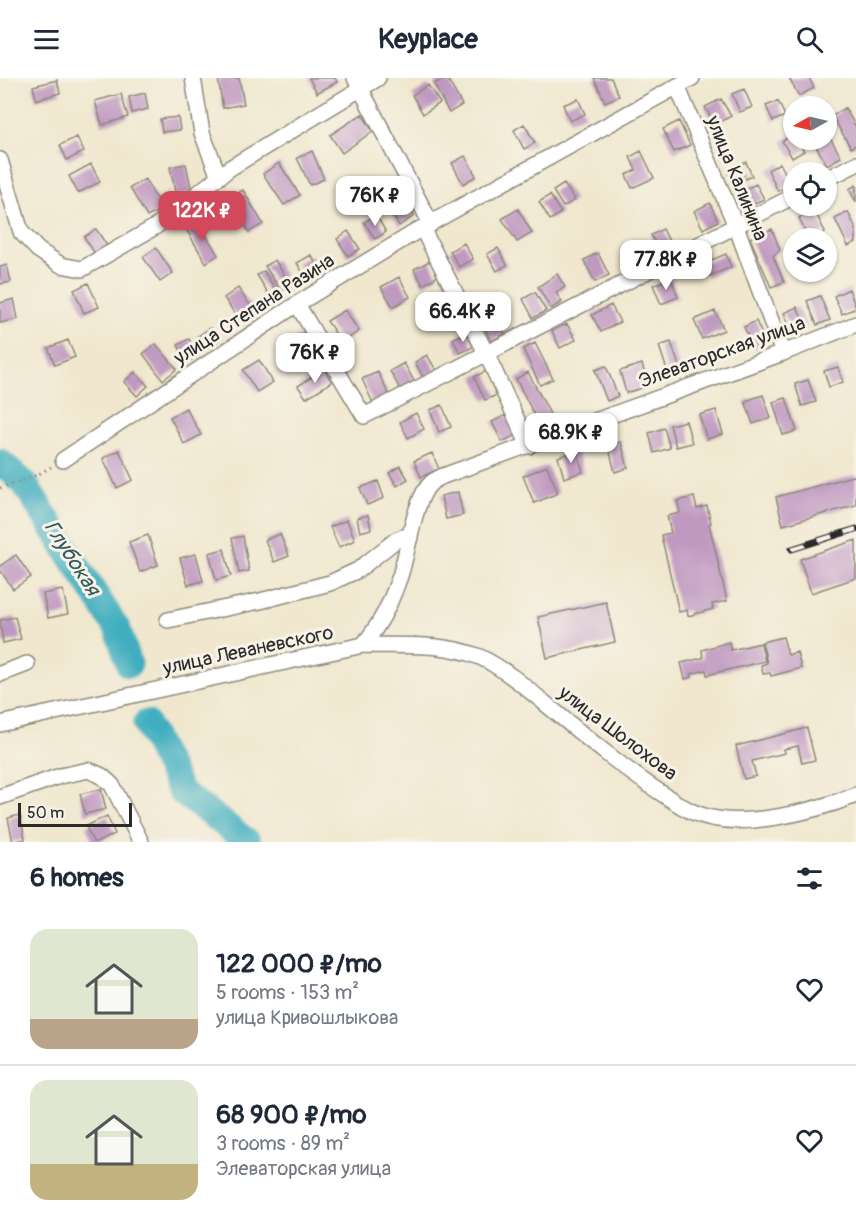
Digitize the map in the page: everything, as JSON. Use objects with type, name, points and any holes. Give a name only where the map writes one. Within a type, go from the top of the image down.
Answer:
[{"type":"street","points":[[193,78],[202,133],[219,177]]},
{"type":"street","points":[[0,160],[21,232],[38,250],[61,265],[82,269],[155,226],[219,177],[357,83],[378,78]]},
{"type":"street","name":"улица Степана Разина","points":[[63,460],[297,303],[427,226],[683,81]]},
{"type":"street","name":"улица Калинина","points":[[683,81],[783,353]]},
{"type":"street","points":[[357,83],[427,226],[529,446]]},
{"type":"street","points":[[837,174],[856,164]]},
{"type":"street","points":[[297,303],[364,416],[783,202]]},
{"type":"street","name":"Элеваторская улица","points":[[363,645],[380,625],[388,607],[401,574],[423,494],[431,483],[443,476],[783,353],[856,324]]},
{"type":"street","points":[[168,620],[260,601],[330,583],[358,570],[396,540],[410,537]]},
{"type":"street","name":"улица Леваневского","points":[[0,724],[363,645],[414,646],[453,650],[478,656],[503,669]]},
{"type":"street","points":[[0,674],[27,664]]},
{"type":"street","name":"улица Шолохова","points":[[503,669],[629,772],[682,807],[701,816],[724,820],[765,819],[804,812],[856,795]]},
{"type":"street","points":[[0,797],[60,776],[89,770],[102,776],[112,785],[141,842]]},
{"type":"path","points":[[0,488],[37,475]]},
{"type":"building","points":[[218,78],[239,78],[244,104],[223,108]]},
{"type":"building","points":[[309,78],[335,78],[337,82],[317,93]]},
{"type":"building","points":[[445,78],[462,105],[449,113],[434,84]]},
{"type":"building","points":[[594,78],[611,78],[619,96],[605,102]]},
{"type":"building","points":[[789,78],[809,78],[814,88],[799,96]]},
{"type":"building","points":[[57,80],[60,93],[36,100],[33,86]]},
{"type":"building","points":[[428,85],[440,103],[423,114],[412,95]]},
{"type":"building","points":[[744,89],[752,107],[740,112],[732,94]]},
{"type":"building","points":[[145,93],[148,109],[132,113],[129,97]]},
{"type":"building","points":[[121,94],[128,117],[102,125],[95,101]]},
{"type":"building","points":[[578,99],[585,114],[570,121],[563,105]]},
{"type":"building","points":[[721,99],[731,116],[715,125],[705,107]]},
{"type":"building","points":[[778,101],[783,117],[773,121],[766,106]]},
{"type":"building","points":[[845,108],[856,127],[856,145],[851,148],[837,124],[837,113]]},
{"type":"building","points":[[362,114],[373,131],[342,153],[330,135]]},
{"type":"building","points":[[178,117],[180,130],[162,132],[160,119]]},
{"type":"building","points":[[679,121],[690,145],[674,152],[663,129]]},
{"type":"building","points":[[524,124],[535,143],[524,149],[514,130]]},
{"type":"building","points":[[77,137],[84,152],[67,160],[60,145]]},
{"type":"building","points":[[787,150],[803,150],[804,151],[792,158]]},
{"type":"building","points":[[818,150],[837,150],[841,157],[832,162],[825,162]]},
{"type":"building","points":[[312,151],[324,179],[310,185],[297,158]]},
{"type":"building","points":[[641,151],[654,178],[632,188],[626,175],[636,170],[630,157]]},
{"type":"building","points":[[465,156],[476,176],[463,184],[452,163]]},
{"type":"building","points":[[746,162],[752,176],[735,184],[729,170]]},
{"type":"building","points":[[279,163],[300,195],[284,205],[263,174]]},
{"type":"building","points":[[780,163],[783,169],[783,189],[778,191],[768,170]]},
{"type":"building","points":[[91,164],[100,182],[78,193],[69,176]]},
{"type":"building","points":[[186,164],[192,192],[176,196],[170,167]]},
{"type":"building","points":[[145,179],[162,209],[147,217],[130,188]]},
{"type":"building","points":[[564,184],[575,200],[563,207],[553,191]]},
{"type":"building","points":[[756,184],[764,199],[751,205],[743,190]]},
{"type":"building","points":[[856,185],[856,202],[849,189]]},
{"type":"building","points":[[243,190],[263,224],[249,232],[229,198]]},
{"type":"building","points":[[400,194],[414,216],[399,226],[385,203]]},
{"type":"building","points":[[550,195],[561,213],[550,220],[539,202]]},
{"type":"building","points":[[710,203],[718,221],[703,229],[694,211]]},
{"type":"building","points":[[518,209],[532,233],[517,242],[502,219]]},
{"type":"building","points":[[848,212],[856,229],[856,242],[848,246],[835,219]]},
{"type":"building","points":[[376,215],[386,232],[375,239],[364,222]]},
{"type":"building","points":[[817,216],[823,228],[804,228],[799,218]]},
{"type":"building","points":[[198,222],[218,255],[206,263],[186,229]]},
{"type":"building","points":[[96,229],[108,247],[96,255],[84,237]]},
{"type":"building","points":[[663,229],[671,245],[659,251],[651,235]]},
{"type":"building","points":[[772,229],[780,250],[773,256],[784,282],[771,287],[750,238]]},
{"type":"building","points":[[348,231],[360,249],[348,256],[337,239]]},
{"type":"building","points":[[464,243],[473,259],[459,267],[450,251]]},
{"type":"building","points":[[156,248],[173,273],[160,282],[143,257]]},
{"type":"building","points":[[498,248],[507,265],[497,271],[487,254]]},
{"type":"building","points":[[598,253],[609,275],[595,282],[584,260]]},
{"type":"building","points":[[726,254],[731,267],[707,277],[702,264]]},
{"type":"building","points":[[311,255],[321,272],[307,280],[297,263]]},
{"type":"building","points":[[275,260],[291,286],[281,292],[265,266]]},
{"type":"building","points":[[430,261],[438,276],[423,285],[414,269]]},
{"type":"building","points":[[7,265],[11,282],[0,284],[0,267]]},
{"type":"building","points":[[264,271],[278,294],[271,298],[257,275]]},
{"type":"building","points":[[557,274],[565,287],[556,293],[562,302],[551,309],[538,287]]},
{"type":"building","points":[[399,277],[410,297],[393,307],[381,287]]},
{"type":"building","points":[[671,278],[678,297],[661,304],[653,285]]},
{"type":"building","points":[[88,283],[99,307],[84,313],[74,290]]},
{"type":"building","points":[[238,288],[252,308],[238,318],[224,298]]},
{"type":"building","points":[[849,289],[856,308],[842,314],[834,296]]},
{"type":"building","points":[[535,292],[546,311],[533,318],[523,299]]},
{"type":"building","points":[[820,296],[830,320],[817,325],[807,301]]},
{"type":"building","points":[[14,299],[18,319],[0,323],[0,303]]},
{"type":"building","points":[[611,305],[620,322],[601,332],[592,315]]},
{"type":"building","points":[[797,307],[806,327],[792,333],[784,313]]},
{"type":"building","points":[[345,310],[359,331],[342,343],[327,321]]},
{"type":"building","points":[[715,311],[724,330],[702,339],[694,320]]},
{"type":"building","points":[[496,315],[505,334],[491,341],[482,322]]},
{"type":"building","points":[[756,321],[766,343],[754,349],[744,327]]},
{"type":"building","points":[[567,324],[576,340],[560,348],[552,331]]},
{"type":"building","points":[[210,328],[219,340],[205,350],[197,337]]},
{"type":"building","points":[[305,331],[313,344],[292,358],[284,345]]},
{"type":"building","points":[[466,332],[473,347],[460,353],[453,339]]},
{"type":"building","points":[[189,339],[198,356],[187,362],[178,345]]},
{"type":"building","points":[[68,340],[75,357],[55,365],[48,348]]},
{"type":"building","points":[[671,342],[682,375],[670,379],[659,346]]},
{"type":"building","points":[[535,343],[553,379],[540,385],[523,349]]},
{"type":"building","points":[[156,344],[177,369],[163,380],[143,354]]},
{"type":"building","points":[[427,355],[436,370],[423,377],[415,362]]},
{"type":"building","points":[[259,360],[273,382],[257,392],[243,370]]},
{"type":"building","points":[[404,363],[414,381],[400,389],[390,371]]},
{"type":"building","points":[[642,364],[648,386],[626,393],[620,371]]},
{"type":"building","points":[[606,366],[618,396],[607,401],[595,370]]},
{"type":"building","points":[[838,367],[843,382],[829,387],[824,371]]},
{"type":"building","points":[[324,369],[332,382],[306,398],[298,386]]},
{"type":"building","points":[[486,371],[497,395],[485,400],[474,377]]},
{"type":"building","points":[[135,372],[148,386],[137,396],[124,382]]},
{"type":"building","points":[[378,372],[389,395],[373,403],[362,379]]},
{"type":"building","points":[[528,372],[551,416],[538,422],[516,379]]},
{"type":"building","points":[[808,380],[816,402],[802,406],[795,384]]},
{"type":"building","points":[[763,395],[771,418],[753,424],[745,401]]},
{"type":"building","points":[[786,398],[797,431],[783,435],[773,402]]},
{"type":"building","points":[[442,405],[451,427],[439,432],[430,410]]},
{"type":"building","points":[[186,408],[201,435],[184,444],[170,417]]},
{"type":"building","points":[[716,410],[723,434],[707,439],[699,415]]},
{"type":"building","points":[[416,413],[424,429],[408,438],[400,422]]},
{"type":"building","points":[[506,415],[516,435],[502,442],[492,422]]},
{"type":"building","points":[[686,421],[692,443],[676,447],[670,425]]},
{"type":"building","points":[[664,428],[670,448],[654,453],[649,433]]},
{"type":"building","points":[[621,442],[628,468],[615,472],[608,445]]},
{"type":"building","points":[[119,450],[133,480],[117,488],[103,458]]},
{"type":"building","points":[[577,451],[583,472],[564,478],[558,457]]},
{"type":"building","points":[[432,453],[439,469],[421,477],[414,461]]},
{"type":"building","points":[[400,466],[408,479],[397,486],[389,473]]},
{"type":"building","points":[[547,466],[558,493],[534,503],[523,476]]},
{"type":"building","points":[[856,475],[856,505],[783,525],[776,497]]},
{"type":"building","points":[[378,481],[384,498],[367,505],[360,488]]},
{"type":"building","points":[[458,492],[463,515],[446,519],[441,496]]},
{"type":"building","points":[[694,497],[697,509],[707,506],[727,601],[712,604],[713,609],[688,616],[687,610],[679,612],[661,535],[671,533],[667,516],[680,513],[677,501]]},
{"type":"building","points":[[368,515],[371,529],[360,532],[357,518]]},
{"type":"building","points":[[347,520],[355,540],[339,547],[330,527]]},
{"type":"building","points":[[280,534],[289,556],[274,562],[265,540]]},
{"type":"building","points":[[148,535],[158,565],[140,572],[129,542]]},
{"type":"building","points":[[243,536],[249,571],[239,573],[232,538]]},
{"type":"building","points":[[856,540],[856,578],[811,593],[800,559]]},
{"type":"building","points":[[224,549],[231,576],[216,580],[209,553]]},
{"type":"building","points":[[196,554],[203,581],[188,585],[180,558]]},
{"type":"building","points":[[16,555],[31,577],[13,589],[0,570],[0,566]]},
{"type":"building","points":[[63,590],[68,614],[48,618],[43,594]]},
{"type":"building","points":[[606,602],[615,642],[547,658],[538,617]]},
{"type":"building","points":[[15,617],[21,639],[3,643],[0,620]]},
{"type":"building","points":[[783,637],[788,655],[797,652],[801,668],[771,676],[770,673],[763,674],[761,665],[767,663],[762,642]]},
{"type":"building","points":[[729,642],[731,650],[761,643],[765,661],[707,675],[706,670],[691,674],[692,677],[685,679],[681,663],[703,658],[702,650]]},
{"type":"building","points":[[807,728],[815,760],[802,763],[798,746],[784,749],[785,753],[752,761],[756,776],[744,779],[736,746]]},
{"type":"building","points":[[101,789],[106,809],[85,814],[80,794]]},
{"type":"building","points":[[20,815],[25,839],[13,842],[8,818]]},
{"type":"building","points":[[107,816],[115,834],[93,842],[86,826]]},
{"type":"waterway","name":"Глубокая","points":[[0,462],[24,483],[118,630],[129,664]]},
{"type":"waterway","name":"Глубокая","points":[[146,723],[181,792],[248,842]]},
{"type":"railway","points":[[792,549],[856,529]]}]
